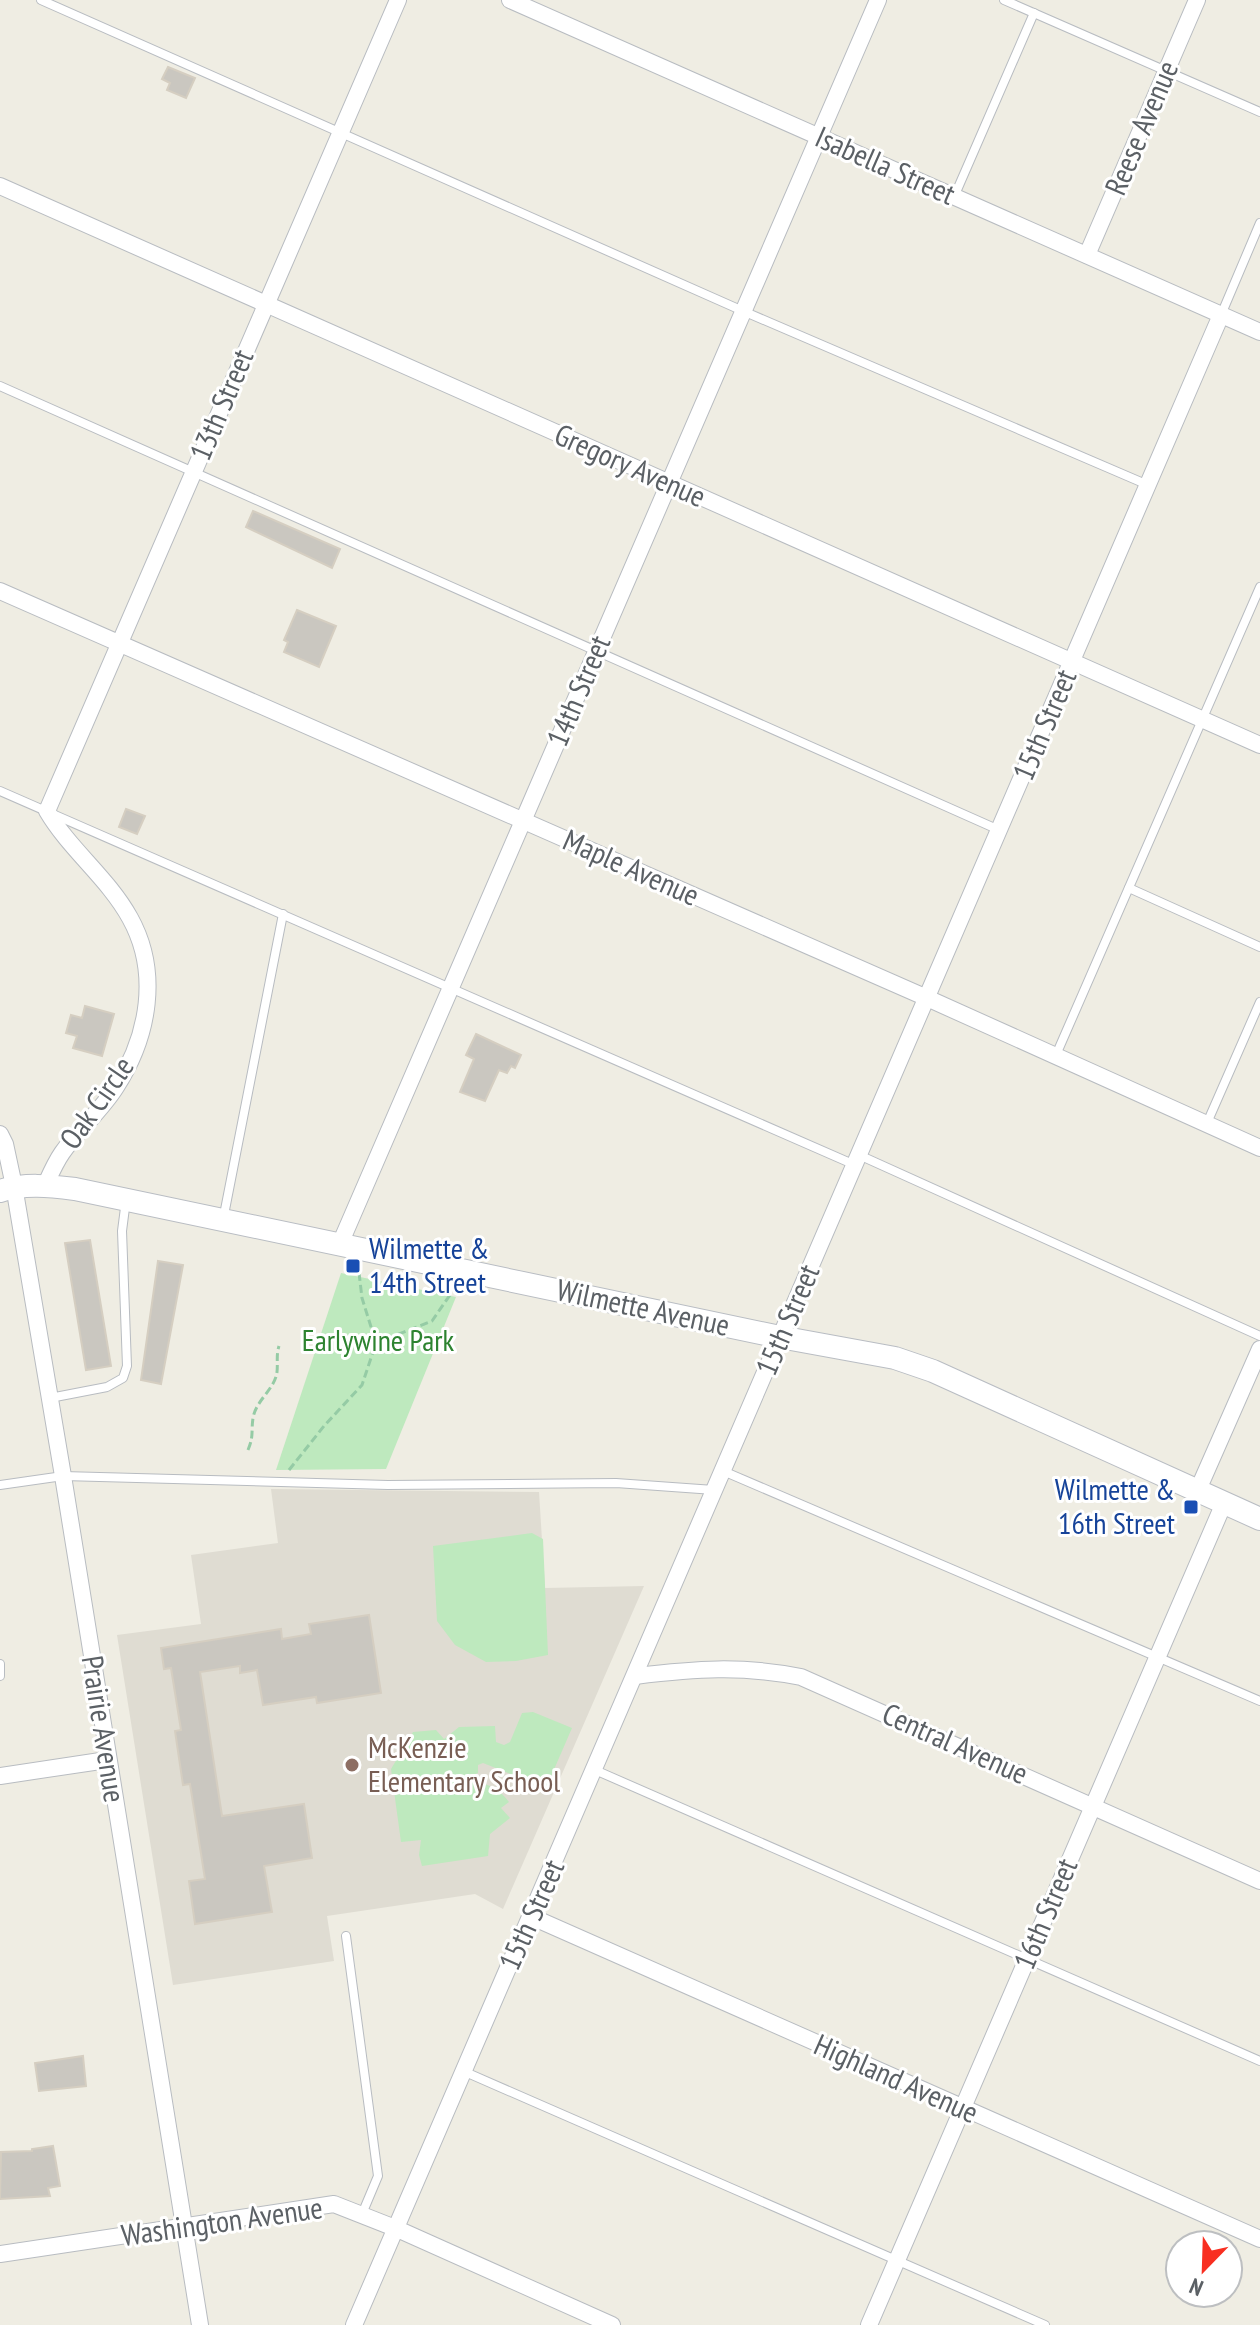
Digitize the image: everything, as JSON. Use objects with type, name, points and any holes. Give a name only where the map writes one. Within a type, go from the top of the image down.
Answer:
[{"type":"street","name":"13th Street","points":[[47,811],[398,0]]},
{"type":"street","name":"Isabella Street","points":[[510,0],[1260,332]]},
{"type":"street","name":"14th Street","points":[[340,1244],[878,0]]},
{"type":"street","name":"Reese Avenue","points":[[1087,255],[1197,0]]},
{"type":"street","name":"Gregory Avenue","points":[[0,186],[1260,745]]},
{"type":"street","name":"15th Street","points":[[354,2325],[1221,315]]},
{"type":"street","name":"Maple Avenue","points":[[0,591],[927,998],[1260,1148]]},
{"type":"street","name":"Oak Circle","points":[[45,1186],[62,1153],[98,1112],[132,1060],[143,1024],[148,987],[146,961],[129,916],[112,891],[57,829],[47,811]]},
{"type":"street","name":"Prairie Avenue","points":[[0,1134],[5,1144],[7,1189],[50,1398],[200,2325]]},
{"type":"street","name":"Wilmette Avenue","points":[[7,1189],[45,1186],[75,1189],[780,1337],[895,1358],[933,1371],[1260,1519]]},
{"type":"street","points":[[1197,1492],[1260,1349]]},
{"type":"street","name":"16th Street","points":[[869,2325],[1224,1503]]},
{"type":"street","name":"Central Avenue","points":[[635,1676],[716,1667],[801,1677],[1260,1881]]},
{"type":"street","points":[[0,1776],[107,1760]]},
{"type":"street","name":"Highland Avenue","points":[[532,1917],[1260,2239]]},
{"type":"street","name":"Washington Avenue","points":[[0,2254],[334,2204],[612,2325]]},
{"type":"lane","points":[[41,0],[743,311],[1148,485]]},
{"type":"lane","points":[[1004,0],[1260,112]]},
{"type":"lane","points":[[954,197],[1034,13]]},
{"type":"lane","points":[[1221,315],[1260,223]]},
{"type":"lane","points":[[0,386],[999,830]]},
{"type":"lane","points":[[1056,1056],[1260,587]]},
{"type":"lane","points":[[0,791],[1260,1336]]},
{"type":"lane","points":[[1129,888],[1260,947]]},
{"type":"lane","points":[[223,1220],[283,914]]},
{"type":"lane","points":[[1206,1124],[1260,1002]]},
{"type":"lane","points":[[50,1398],[107,1387],[123,1378],[127,1366],[122,1231],[126,1200]]},
{"type":"lane","points":[[723,1471],[1260,1701]]},
{"type":"lane","points":[[0,1485],[63,1476],[506,1486],[616,1483],[715,1490]]},
{"type":"lane","points":[[0,1664],[0,1676]]},
{"type":"lane","points":[[595,1770],[1260,2061]]},
{"type":"lane","points":[[346,1936],[378,2176],[362,2214]]},
{"type":"lane","points":[[463,2071],[1045,2325]]},
{"type":"path","points":[[283,1482],[284,1475],[362,1385],[376,1343],[362,1298],[359,1273]]},
{"type":"path","points":[[376,1343],[432,1321],[452,1292]]},
{"type":"path","points":[[248,1450],[254,1434],[253,1419],[258,1403],[277,1371],[279,1346]]},
{"type":"shaded area","name":"McKenzie Elementary School","points":[[271,1489],[539,1492],[545,1588],[644,1586],[503,1909],[475,1894],[327,1916],[334,1961],[173,1985],[117,1635],[201,1624],[191,1555],[278,1543]]},
{"type":"green space","name":"Earlywine Park","points":[[341,1273],[456,1297],[386,1469],[276,1470]]},
{"type":"green space","points":[[532,1533],[543,1539],[548,1655],[486,1662],[455,1645],[437,1621],[433,1546]]},
{"type":"green space","points":[[533,1712],[572,1728],[546,1788],[483,1763],[478,1765],[478,1773],[473,1775],[475,1782],[490,1786],[502,1794],[509,1802],[501,1808],[510,1818],[490,1834],[488,1856],[422,1866],[419,1855],[421,1840],[401,1842],[391,1769],[413,1732],[436,1730],[444,1739],[459,1727],[495,1726],[496,1742],[504,1745],[510,1742],[522,1713]]},
{"type":"building","points":[[168,67],[195,78],[186,98],[167,90],[170,83],[162,79]]},
{"type":"building","points":[[253,511],[340,549],[332,568],[246,527]]},
{"type":"building","points":[[297,610],[336,626],[319,667],[284,652],[288,642],[284,640]]},
{"type":"building","points":[[126,809],[145,816],[137,834],[119,827]]},
{"type":"building","points":[[85,1006],[114,1014],[102,1056],[73,1048],[77,1036],[66,1033],[71,1015],[82,1018]]},
{"type":"building","points":[[476,1034],[521,1055],[515,1068],[511,1066],[507,1073],[499,1070],[485,1101],[460,1092],[474,1059],[466,1055]]},
{"type":"building","points":[[90,1240],[111,1366],[86,1370],[65,1243]]},
{"type":"building","points":[[158,1261],[183,1265],[161,1384],[141,1380]]},
{"type":"building","points":[[369,1615],[381,1693],[317,1703],[316,1697],[263,1705],[257,1670],[240,1673],[240,1666],[200,1672],[222,1816],[304,1804],[312,1858],[264,1866],[272,1912],[195,1924],[189,1881],[205,1879],[190,1784],[183,1785],[175,1731],[181,1730],[171,1668],[164,1669],[161,1648],[281,1629],[282,1639],[311,1634],[309,1624]]},
{"type":"building","points":[[83,2056],[86,2086],[39,2091],[35,2063]]},
{"type":"building","points":[[53,2146],[60,2186],[48,2188],[50,2196],[0,2199],[1,2152],[32,2151]]},
{"type":"place","name":"Wilmette & 14th Street","points":[[353,1266]]},
{"type":"place","name":"Wilmette & 16th Street","points":[[1191,1507]]},
{"type":"place","name":"McKenzie Elementary School","points":[[352,1765]]}]
